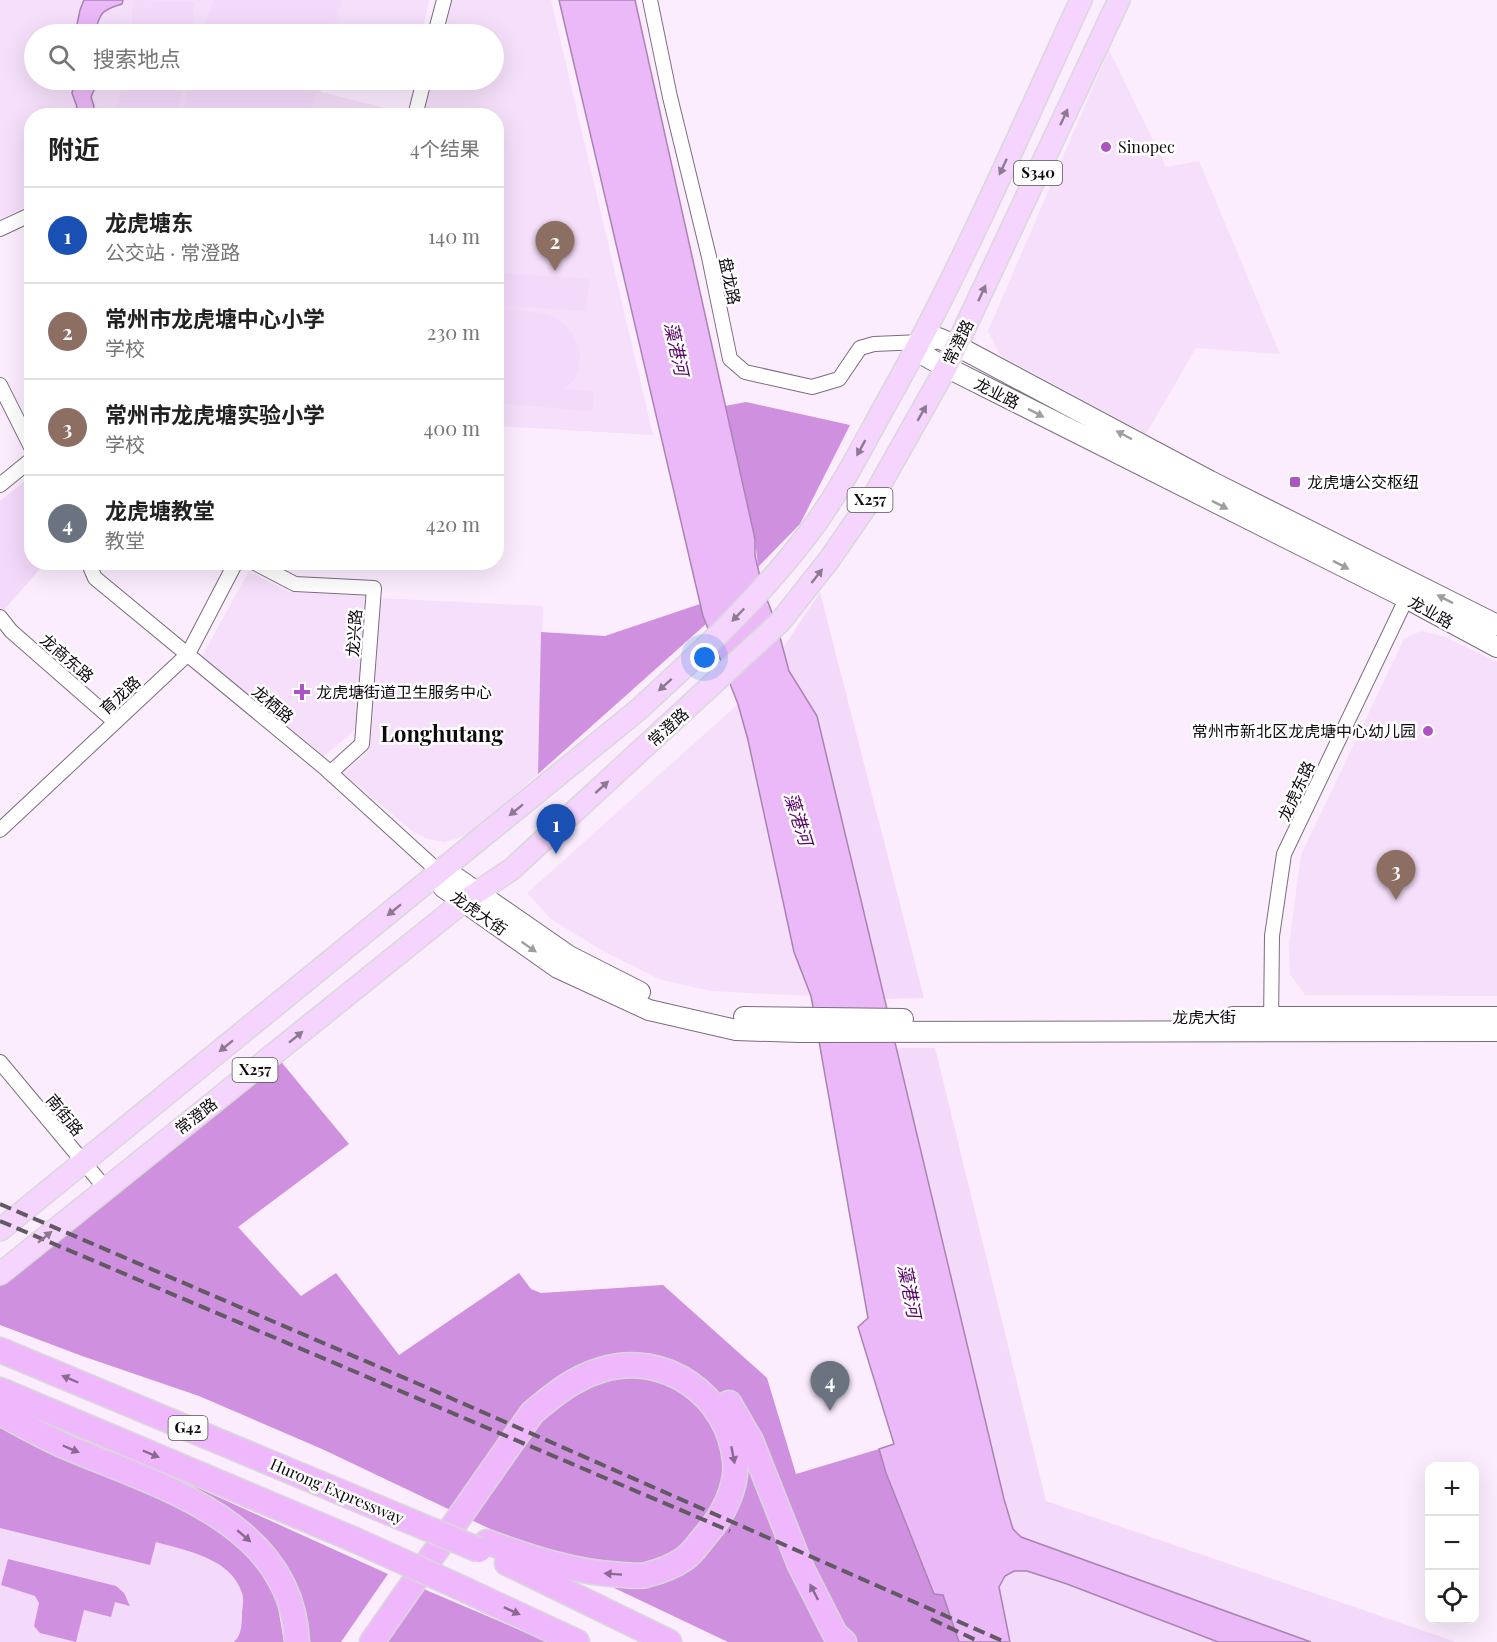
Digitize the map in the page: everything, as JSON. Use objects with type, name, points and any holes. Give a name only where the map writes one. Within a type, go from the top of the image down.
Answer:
[{"type":"highway","name":"Hurong Expressway","points":[[0,1350],[107,1395],[380,1502],[483,1546],[669,1642]]},
{"type":"highway","points":[[360,1642],[493,1443],[519,1409],[541,1388],[576,1367],[610,1355],[647,1354],[666,1358],[681,1365],[712,1385],[726,1399],[750,1441],[800,1565],[835,1634],[844,1642]]},
{"type":"highway","points":[[372,1642],[532,1413],[557,1392],[578,1379],[602,1369],[626,1365],[654,1367],[675,1375],[697,1388],[714,1404],[727,1427],[736,1462],[732,1489],[715,1524],[686,1559],[645,1576],[607,1574],[540,1561],[483,1546]]},
{"type":"highway","name":"G42","points":[[0,1390],[355,1540],[577,1642]]},
{"type":"highway","points":[[0,1413],[67,1447],[148,1480],[224,1519],[262,1552],[278,1573],[294,1614],[297,1642]]},
{"type":"main road","name":"常澄路","points":[[0,1230],[638,710],[709,645],[767,585],[816,523],[850,468],[921,342],[1081,0]]},
{"type":"main road","name":"常澄路","points":[[0,1274],[470,897],[512,868],[780,622],[829,560],[876,492],[946,368],[1119,0]]},
{"type":"street","points":[[438,24],[444,0]]},
{"type":"street","name":"盘龙路","points":[[650,0],[730,359],[745,372],[812,387],[839,379],[860,348],[874,344],[921,342]]},
{"type":"street","points":[[417,108],[422,90]]},
{"type":"street","points":[[0,229],[24,218]]},
{"type":"street","name":"龙业路","points":[[1497,625],[1410,591],[946,368],[927,357],[921,342],[939,338],[957,346],[1410,591],[1497,647]]},
{"type":"street","points":[[0,385],[24,433]]},
{"type":"street","points":[[0,485],[24,466]]},
{"type":"street","name":"龙栖路","points":[[92,570],[95,578],[330,773],[438,871]]},
{"type":"street","name":"育龙路","points":[[0,830],[188,654],[232,570]]},
{"type":"street","name":"龙兴路","points":[[268,570],[294,584],[374,588],[362,744],[330,773]]},
{"type":"street","name":"龙虎东路","points":[[1271,1024],[1272,936],[1284,854],[1410,591]]},
{"type":"street","name":"龙商东路","points":[[0,617],[11,631],[115,722]]},
{"type":"street","name":"龙虎大街","points":[[438,871],[443,887],[470,897],[558,968],[649,1010],[736,1030],[799,1025],[1271,1024],[1497,1017]]},
{"type":"street","name":"龙虎大街","points":[[1271,1024],[1497,1031]]},
{"type":"street","name":"南街路","points":[[0,1062],[105,1189]]},
{"type":"shaded area","points":[[0,0],[429,0],[424,24],[24,24],[24,90],[321,90],[321,92],[386,108],[24,108],[24,208],[0,220]]},
{"type":"shaded area","points":[[134,0],[195,2],[192,24],[131,24]]},
{"type":"shaded area","points":[[213,0],[342,0],[335,24],[206,24]]},
{"type":"shaded area","points":[[451,0],[551,0],[653,435],[504,426],[504,108],[425,108],[429,90],[504,90],[504,24],[445,24]]},
{"type":"shaded area","points":[[1109,50],[1166,167],[1199,161],[1280,354],[1196,348],[1146,434],[1000,355],[988,331]]},
{"type":"shaded area","points":[[121,90],[182,90],[179,108],[118,108]]},
{"type":"shaded area","points":[[188,90],[317,90],[312,108],[183,107]]},
{"type":"shaded area","points":[[504,273],[589,279],[586,311],[504,305]]},
{"type":"shaded area","points":[[504,310],[542,313],[556,318],[569,329],[577,345],[580,362],[576,376],[564,389],[594,392],[592,411],[504,404]]},
{"type":"shaded area","points":[[746,402],[850,425],[800,524],[758,567],[755,539],[725,406]]},
{"type":"shaded area","points":[[24,482],[24,570],[39,570],[3,611],[0,607],[0,501]]},
{"type":"shaded area","name":"龙虎塘街道卫生服务中心","points":[[249,571],[289,592],[366,596],[356,729],[322,758],[202,656]]},
{"type":"shaded area","points":[[820,592],[924,998],[884,999],[817,716],[789,671],[783,648]]},
{"type":"shaded area","points":[[379,598],[543,606],[538,774],[471,833],[456,839],[444,842],[427,839],[412,831],[343,773],[367,753]]},
{"type":"shaded area","points":[[700,604],[706,624],[538,774],[541,632],[605,636]]},
{"type":"shaded area","points":[[1421,631],[1443,636],[1497,662],[1497,996],[1305,995],[1290,974],[1289,944],[1301,855],[1404,639]]},
{"type":"shaded area","points":[[738,704],[748,740],[794,952],[811,996],[712,991],[661,980],[601,950],[551,919],[527,893]]},
{"type":"shaded area","points":[[896,1048],[935,1048],[1046,1501],[1456,1642],[1010,1642],[980,1505]]},
{"type":"shaded area","points":[[278,1058],[349,1144],[238,1227],[301,1296],[336,1273],[399,1355],[519,1273],[531,1289],[541,1293],[663,1285],[767,1378],[796,1474],[879,1449],[900,1504],[944,1600],[959,1642],[728,1642],[322,1449],[199,1396],[0,1325],[0,1285]]},
{"type":"shaded area","points":[[0,1426],[202,1517],[284,1642],[0,1642]]},
{"type":"shaded area","points":[[0,1426],[202,1517],[234,1541],[257,1566],[277,1601],[284,1642],[234,1642],[241,1628],[242,1593],[228,1572],[207,1558],[156,1542],[150,1565],[0,1528]]},
{"type":"shaded area","points":[[130,1457],[388,1574],[341,1642],[303,1642],[283,1570],[128,1462]]},
{"type":"shaded area","points":[[8,1559],[116,1586],[124,1593],[130,1606],[115,1602],[111,1617],[84,1610],[76,1642],[40,1633],[34,1626],[39,1603],[35,1596],[1,1585]]},
{"type":"shaded area","points":[[419,1587],[548,1642],[379,1642]]},
{"type":"water","points":[[84,0],[123,0],[122,4],[105,11],[98,24],[77,24]]},
{"type":"water","name":"藻港河","points":[[559,0],[635,0],[755,539],[755,556],[763,589],[777,626],[789,671],[817,716],[1013,1529],[1021,1537],[1311,1642],[1218,1642],[1067,1584],[1027,1571],[1014,1571],[1005,1576],[999,1587],[1010,1642],[959,1642],[943,1595],[934,1594],[886,1473],[879,1449],[894,1444],[858,1327],[868,1318],[811,996],[794,952],[748,740],[738,704],[703,616]]},
{"type":"water","points":[[73,90],[94,90],[91,97],[94,108],[76,108]]},
{"type":"railway","points":[[0,1204],[421,1385],[1005,1642]]},
{"type":"railway","points":[[0,1221],[730,1531]]},
{"type":"railway","points":[[931,1619],[980,1642]]},
{"type":"place","name":"Sinopec","points":[[1106,147]]},
{"type":"place","name":"常州市龙虎塘中心小学","points":[[555,271]]},
{"type":"place","name":"龙虎塘公交枢纽","points":[[1295,482]]},
{"type":"place","name":"龙虎塘街道卫生服务中心","points":[[302,692]]},
{"type":"place","name":"常州市新北区龙虎塘中心幼儿园","points":[[1428,731]]},
{"type":"place","name":"龙虎塘东","points":[[556,854]]},
{"type":"place","name":"常州市龙虎塘实验小学","points":[[1396,900]]},
{"type":"place","name":"龙虎塘教堂","points":[[830,1411]]},
{"type":"district","name":"Longhutang","points":[[442,734]]}]
